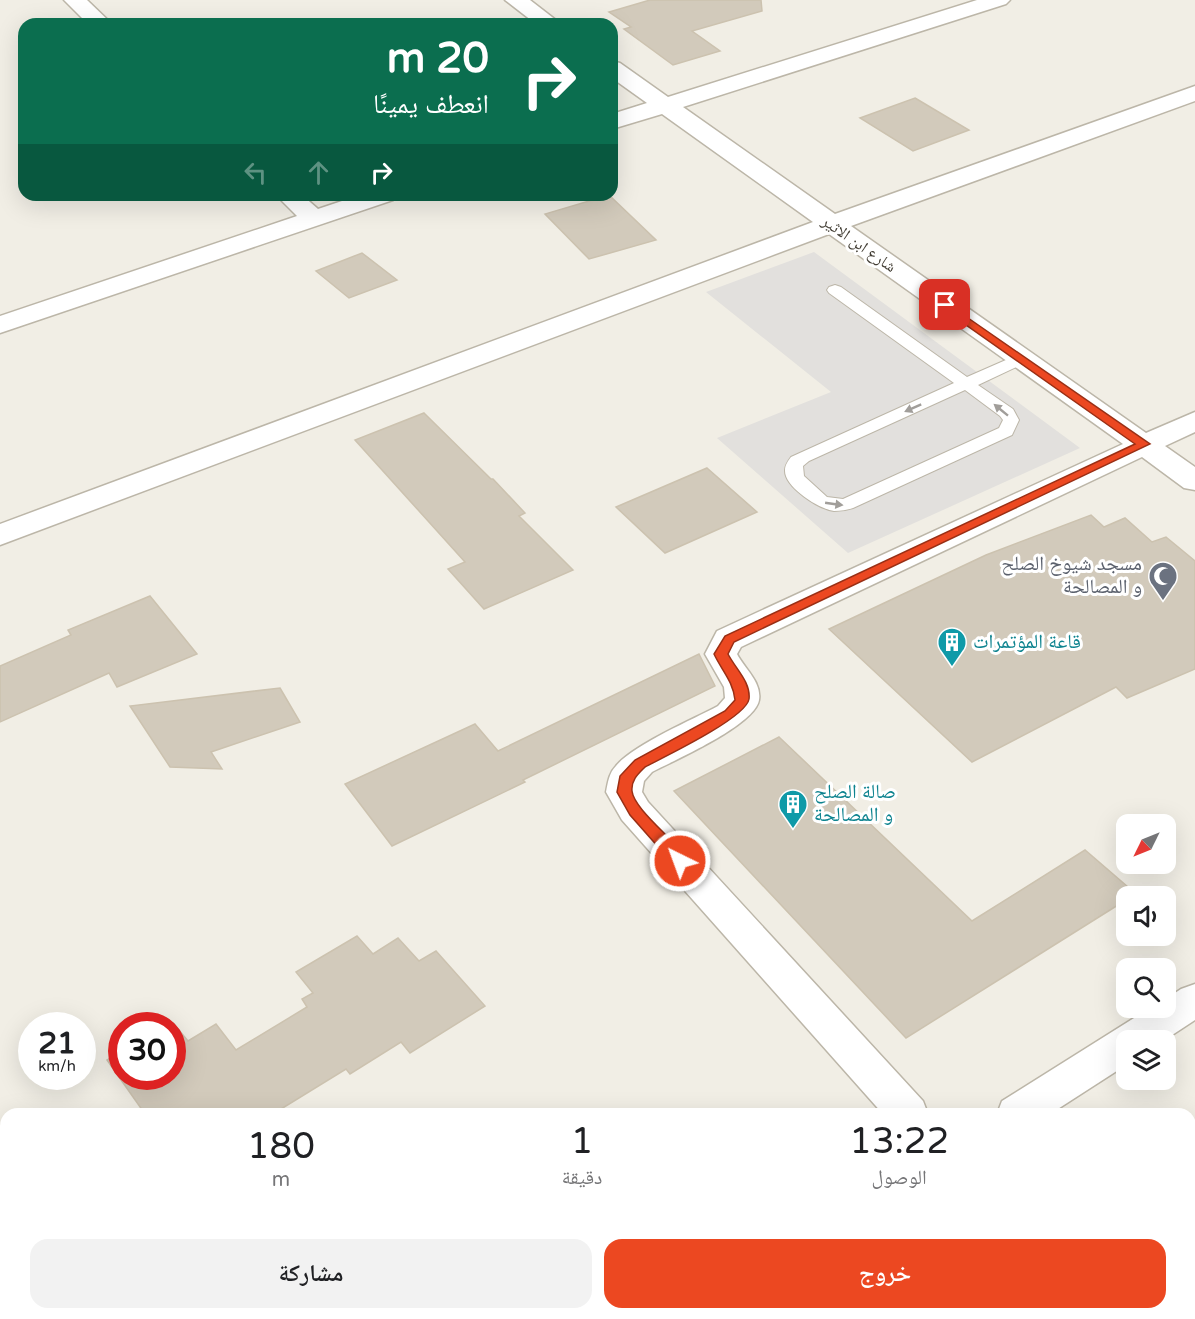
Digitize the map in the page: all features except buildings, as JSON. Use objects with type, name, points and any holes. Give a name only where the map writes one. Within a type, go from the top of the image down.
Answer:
[{"type":"street","points":[[75,0],[94,18]]},
{"type":"street","points":[[516,0],[542,18]]},
{"type":"street","points":[[618,120],[999,0]]},
{"type":"street","name":"شارع ابن الاثير","points":[[618,72],[1195,481]]},
{"type":"street","points":[[0,536],[832,224],[1195,93]]},
{"type":"street","points":[[295,201],[313,218]]},
{"type":"street","points":[[0,325],[365,201]]},
{"type":"street","points":[[903,1108],[635,811],[624,792],[627,776],[640,763],[730,715],[742,700],[740,684],[729,670],[721,654],[729,639],[1195,421]]},
{"type":"street","points":[[1148,1030],[1195,999]]},
{"type":"street","points":[[1026,1108],[1116,1050]]},
{"type":"lane","points":[[835,290],[966,384],[1007,413],[1011,420],[1006,431],[844,505],[826,503],[793,474],[792,467],[803,457],[966,384],[1021,359]]},
{"type":"shaded area","points":[[814,252],[1080,448],[848,553],[717,438],[831,392],[706,292]]},
{"type":"place","name":"مسجد شيوخ الصلح و المصالحة","points":[[1163,602]]},
{"type":"place","name":"قاعة المؤتمرات","points":[[952,668]]},
{"type":"place","name":"صالة الصلح و المصالحة","points":[[793,830]]},
{"type":"route","points":[[680,861],[635,811],[624,792],[627,776],[640,763],[730,715],[742,700],[740,684],[729,670],[721,654],[729,639],[1144,444],[945,305]]}]
